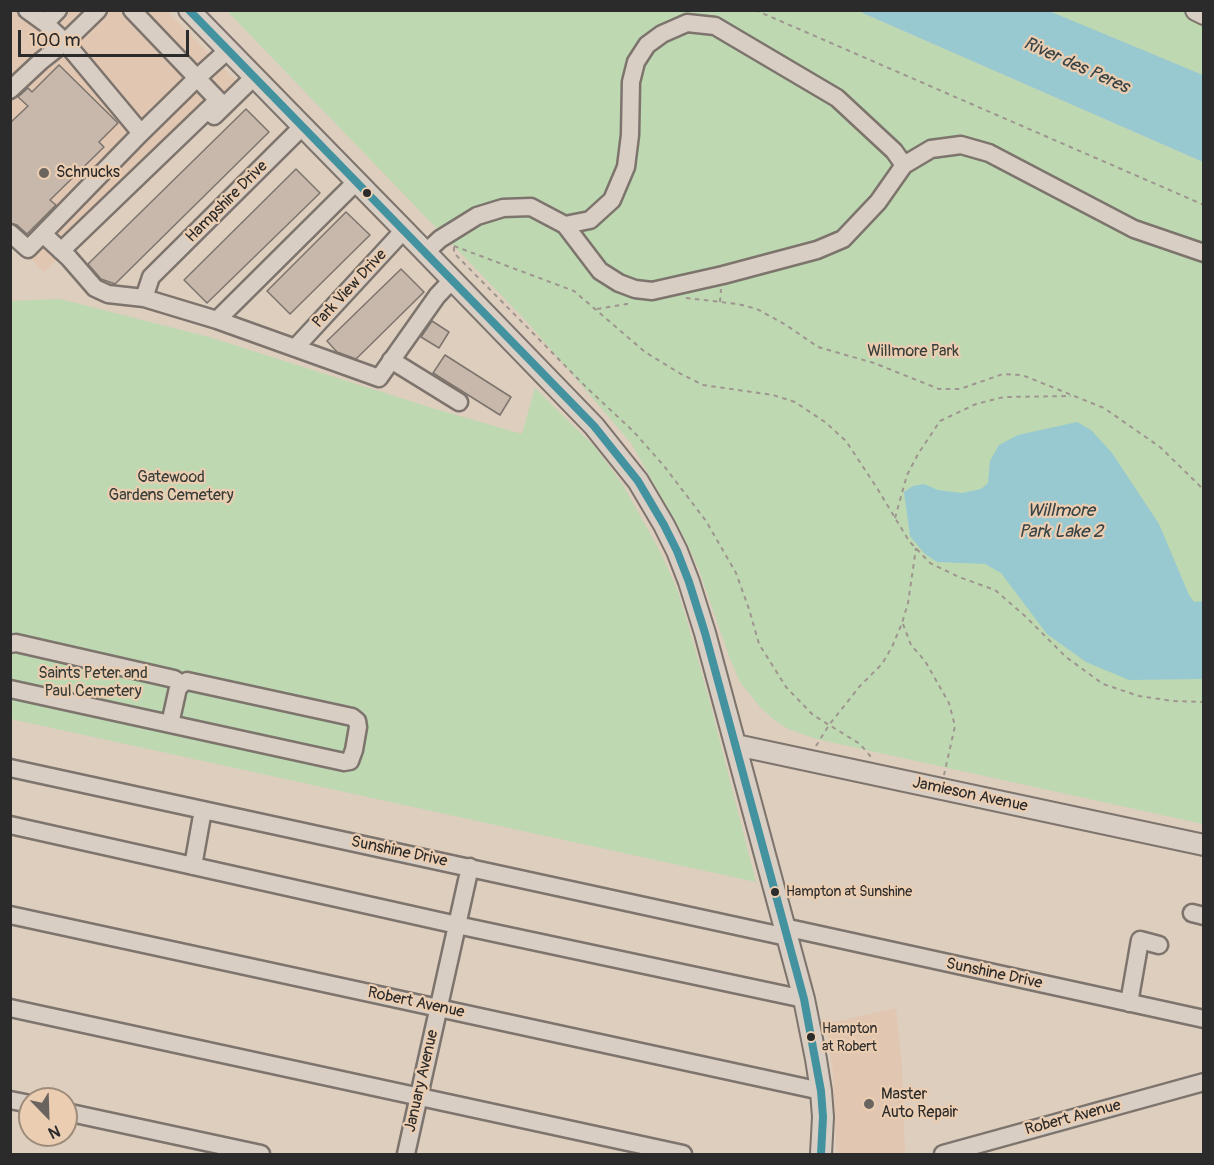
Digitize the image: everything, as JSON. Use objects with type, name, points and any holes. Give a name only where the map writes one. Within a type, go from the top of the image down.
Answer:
[{"type":"main road","points":[[189,10],[594,426],[638,481],[664,525],[685,572],[703,625],[804,999],[821,1091],[823,1117],[821,1155]]},
{"type":"main road","points":[[1196,10],[1203,14]]},
{"type":"main road","name":"Jamieson Avenue","points":[[736,745],[1203,845]]},
{"type":"street","points":[[27,10],[65,42],[141,133]]},
{"type":"street","points":[[45,23],[58,10]]},
{"type":"street","points":[[10,90],[98,10]]},
{"type":"street","points":[[65,254],[218,100],[132,10]]},
{"type":"street","points":[[565,225],[590,220],[612,200],[626,167],[630,135],[631,82],[636,62],[647,45],[662,34],[687,23],[715,26],[837,98],[894,151],[904,165]]},
{"type":"street","points":[[10,233],[27,249],[141,133],[228,50]]},
{"type":"street","points":[[65,254],[254,77]]},
{"type":"street","name":"Hampshire Drive","points":[[144,298],[151,277],[303,126]]},
{"type":"street","points":[[426,252],[440,239],[477,216],[503,208],[531,207],[565,225],[600,271],[619,283],[635,289],[652,291],[817,250],[843,239],[878,202],[904,165],[931,149],[961,145],[989,153],[1134,229],[1203,253]]},
{"type":"street","points":[[217,320],[357,181]]},
{"type":"street","name":"Park View Drive","points":[[295,348],[404,230]]},
{"type":"street","points":[[43,234],[65,254],[95,288],[108,294],[144,298],[217,320],[379,378],[437,296],[452,280]]},
{"type":"street","points":[[391,360],[459,402]]},
{"type":"street","points":[[10,644],[16,643],[174,680],[182,684]]},
{"type":"street","points":[[10,689],[170,724],[344,762],[350,761],[358,727],[357,721],[352,717],[187,681],[178,688],[170,724]]},
{"type":"street","name":"Sunshine Drive","points":[[10,768],[470,867],[1203,1019]]},
{"type":"street","points":[[193,866],[203,810]]},
{"type":"street","points":[[10,825],[457,925],[804,999]]},
{"type":"street","name":"January Avenue","points":[[406,1155],[470,867]]},
{"type":"street","name":"Robert Avenue","points":[[10,915],[821,1091]]},
{"type":"street","points":[[1129,1003],[1140,940],[1159,945]]},
{"type":"street","points":[[10,1008],[683,1155]]},
{"type":"street","name":"Robert Avenue","points":[[943,1155],[1203,1082]]},
{"type":"street","points":[[78,1115],[261,1155]]},
{"type":"path","points":[[755,10],[1203,205]]},
{"type":"path","points":[[889,778],[860,744],[813,715],[786,687],[759,644],[736,573],[706,521],[664,466],[634,432],[586,387],[454,253],[452,245],[574,291],[645,352],[703,385],[773,395],[795,402],[825,422],[846,441],[909,541],[930,563],[959,577],[995,590],[1066,657],[1104,684],[1139,696],[1173,701],[1203,702]]},
{"type":"path","points":[[680,298],[738,304],[757,309],[818,347],[874,363],[939,389],[960,389],[1003,374],[1022,375],[1104,408],[1160,447],[1203,490]]},
{"type":"path","points":[[595,309],[641,302]]},
{"type":"path","points":[[896,518],[907,475],[940,421],[976,404],[1004,397],[1074,396]]},
{"type":"path","points":[[808,761],[829,725],[860,686],[882,664],[892,647],[908,603],[916,548]]},
{"type":"path","points":[[902,623],[911,645],[925,661],[949,703],[955,726],[941,789]]},
{"type":"shaded area","points":[[10,11],[167,11],[240,85],[44,272],[11,239]]},
{"type":"shaded area","points":[[896,1008],[902,1066],[904,1154],[839,1154],[836,1147],[833,1071],[825,1024]]},
{"type":"green space","name":"Willmore Park","points":[[227,11],[858,11],[1203,162],[1203,824],[816,739],[786,728],[773,719],[740,682],[686,541],[631,443],[529,324]]},
{"type":"green space","points":[[1049,11],[1203,11],[1203,75],[1072,21]]},
{"type":"green space","name":"Gatewood Gardens Cemetery","points":[[60,299],[209,337],[432,408],[522,434],[535,388],[595,447],[623,485],[661,553],[677,589],[687,621],[756,882],[11,719],[10,301]]},
{"type":"water","name":"River des Peres","points":[[858,11],[1049,11],[1203,75],[1203,162]]},
{"type":"water","name":"Willmore Park Lake 2","points":[[1077,422],[1091,430],[1112,453],[1159,524],[1189,595],[1194,602],[1203,601],[1203,679],[1129,680],[1086,662],[1047,634],[1001,573],[985,564],[937,562],[924,553],[910,536],[904,492],[913,486],[924,484],[938,490],[962,493],[981,489],[988,483],[990,461],[999,445],[1018,435]]},
{"type":"building","name":"Schnucks","points":[[59,65],[118,123],[99,142],[104,147],[50,200],[56,205],[27,234],[17,225],[10,223],[10,123],[28,106],[18,97],[28,88],[32,92]]},
{"type":"building","points":[[246,109],[269,132],[115,284],[101,279],[88,264]]},
{"type":"building","points":[[296,169],[320,193],[207,303],[184,280]]},
{"type":"building","points":[[346,212],[370,235],[290,314],[267,291]]},
{"type":"building","points":[[401,269],[424,292],[356,359],[337,352],[327,341]]},
{"type":"building","points":[[432,321],[449,332],[439,348],[421,337]]},
{"type":"building","points":[[445,355],[511,397],[500,415],[433,373]]},
{"type":"transit line","points":[[189,10],[594,426],[638,481],[664,525],[689,582],[705,633],[804,999],[821,1091],[823,1117],[821,1154]]},
{"type":"place","name":"Schnucks","points":[[44,173]]},
{"type":"place","name":"Hampton at Sunshine","points":[[775,892]]},
{"type":"place","name":"Hampton at Robert","points":[[811,1037]]},
{"type":"place","name":"Master Auto Repair","points":[[869,1104]]},
{"type":"park label","name":"Saints Peter and Paul Cemetery","points":[[93,683]]}]
